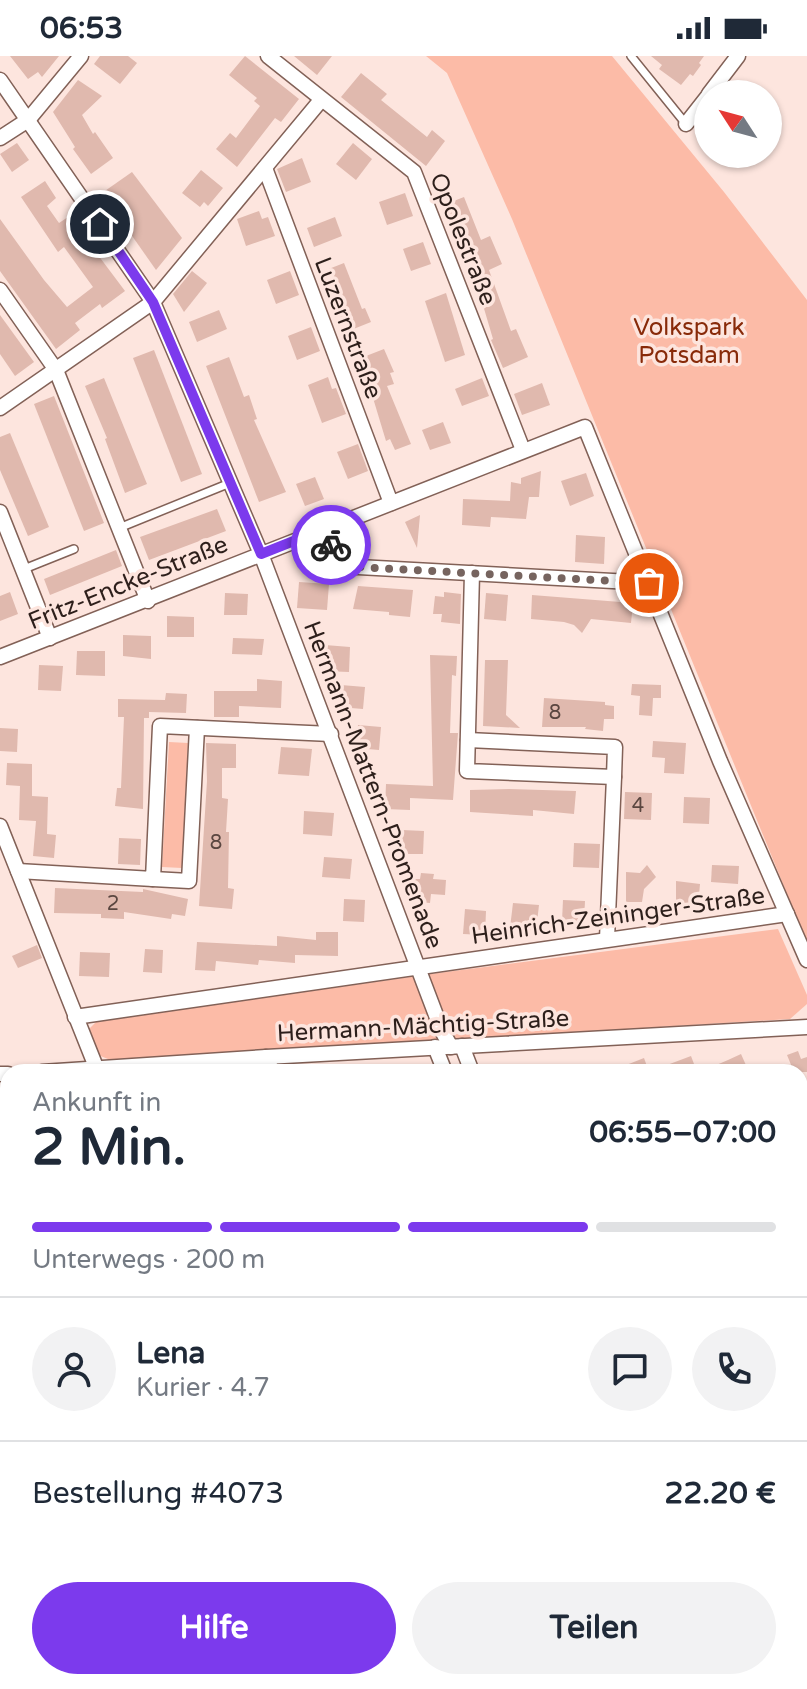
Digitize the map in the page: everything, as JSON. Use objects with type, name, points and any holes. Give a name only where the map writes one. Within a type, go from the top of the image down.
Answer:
[{"type":"street","points":[[0,138],[28,120],[81,56]]},
{"type":"street","name":"Opolestraße","points":[[268,56],[414,172],[523,450]]},
{"type":"street","points":[[720,80],[738,56]]},
{"type":"street","name":"Hermann-Mattern-Promenade","points":[[0,80],[153,302],[261,554],[449,1047],[465,1064]]},
{"type":"street","points":[[0,408],[153,302],[321,100]]},
{"type":"street","points":[[686,124],[694,114]]},
{"type":"street","name":"Luzernstraße","points":[[265,168],[391,503]]},
{"type":"street","points":[[0,290],[56,370],[148,601]]},
{"type":"street","name":"Fritz-Encke-Straße","points":[[0,657],[585,427],[649,583]]},
{"type":"street","points":[[0,512],[50,638]]},
{"type":"street","points":[[324,529],[340,566],[649,583],[720,761],[807,960]]},
{"type":"street","points":[[472,573],[467,771],[614,777]]},
{"type":"street","points":[[153,879],[160,726],[331,734]]},
{"type":"street","points":[[18,871],[189,881],[197,728]]},
{"type":"street","points":[[468,740],[615,747],[607,939]]},
{"type":"street","points":[[0,826],[95,1064]]},
{"type":"street","name":"Heinrich-Zeininger-Straße","points":[[75,1017],[787,914]]},
{"type":"street","name":"Hermann-Mächtig-Straße","points":[[175,1064],[807,1027]]},
{"type":"street","name":"Hermann-Mattern-Promenade","points":[[446,1064],[449,1047]]},
{"type":"street","points":[[266,1057],[269,1064]]},
{"type":"lane","points":[[631,56],[686,124]]},
{"type":"lane","points":[[119,528],[230,483]]},
{"type":"lane","points":[[24,569],[74,549]]},
{"type":"green space","name":"Volkspark Potsdam","points":[[426,56],[612,56],[694,156],[694,168],[704,168],[807,300],[807,943],[512,219],[447,73]]},
{"type":"green space","points":[[169,742],[188,743],[182,868],[162,867]]},
{"type":"green space","points":[[778,929],[807,995],[807,1004],[790,1019],[113,1061],[98,1055],[87,1031],[96,1022]]},
{"type":"building","points":[[10,56],[59,56],[42,77],[38,72],[28,79]]},
{"type":"building","points":[[100,56],[128,56],[137,63],[120,84],[94,64]]},
{"type":"building","points":[[245,56],[299,99],[281,122],[275,118],[237,167],[216,149],[230,133],[236,138],[260,106],[254,101],[257,98],[229,75]]},
{"type":"building","points":[[294,56],[332,56],[317,75]]},
{"type":"building","points":[[651,56],[704,56],[693,76],[690,74],[681,85],[659,69],[662,65]]},
{"type":"building","points":[[361,73],[387,94],[381,100],[427,137],[432,130],[445,141],[426,166],[341,97]]},
{"type":"building","points":[[78,80],[102,96],[82,115],[113,158],[91,174],[53,112]]},
{"type":"building","points":[[17,143],[29,160],[12,172],[0,154]]},
{"type":"building","points":[[353,143],[372,159],[356,180],[336,164]]},
{"type":"building","points":[[302,158],[311,182],[286,192],[277,169]]},
{"type":"building","points":[[201,170],[223,188],[208,206],[204,202],[200,207],[182,193]]},
{"type":"building","points":[[132,172],[182,238],[156,270],[102,193]]},
{"type":"building","points":[[45,181],[56,198],[47,206],[59,223],[68,217],[125,291],[102,308],[100,304],[75,323],[80,330],[56,349],[0,271],[0,219],[67,307],[93,287],[64,247],[58,252],[21,197]]},
{"type":"building","points":[[405,193],[413,216],[387,225],[379,202]]},
{"type":"building","points":[[464,197],[481,240],[490,236],[502,264],[489,270],[511,331],[516,329],[528,357],[503,368],[491,340],[480,295],[441,206]]},
{"type":"building","points":[[259,211],[262,219],[268,217],[275,236],[246,246],[237,219]]},
{"type":"building","points":[[335,217],[342,236],[314,247],[307,228]]},
{"type":"building","points":[[423,242],[431,264],[411,271],[403,249]]},
{"type":"building","points":[[344,263],[362,309],[365,308],[371,322],[346,332],[321,272]]},
{"type":"building","points":[[192,271],[207,283],[184,312],[173,294]]},
{"type":"building","points":[[290,271],[299,295],[276,304],[267,280]]},
{"type":"building","points":[[446,293],[465,355],[445,362],[425,301]]},
{"type":"building","points":[[219,310],[227,329],[197,342],[189,322]]},
{"type":"building","points":[[0,315],[34,362],[15,376],[0,354]]},
{"type":"building","points":[[311,327],[320,351],[297,360],[288,336]]},
{"type":"building","points":[[384,349],[394,372],[390,373],[394,384],[387,386],[411,444],[395,450],[390,439],[386,441],[373,398],[369,400],[360,378],[370,375],[366,356]]},
{"type":"building","points":[[154,350],[202,474],[181,482],[133,358]]},
{"type":"building","points":[[229,357],[244,397],[249,395],[257,419],[254,420],[286,492],[259,502],[206,366]]},
{"type":"building","points":[[328,377],[346,414],[322,423],[308,385]]},
{"type":"building","points":[[104,378],[147,484],[125,493],[85,386]]},
{"type":"building","points":[[482,378],[489,396],[462,406],[455,389]]},
{"type":"building","points":[[542,383],[550,405],[522,415],[514,394]]},
{"type":"building","points":[[54,396],[104,523],[84,531],[34,404]]},
{"type":"building","points":[[443,422],[451,443],[430,450],[422,430]]},
{"type":"building","points":[[10,433],[49,527],[28,536],[0,470],[0,437]]},
{"type":"building","points":[[358,444],[368,471],[348,479],[337,452]]},
{"type":"building","points":[[541,471],[539,497],[529,497],[526,519],[491,517],[490,527],[462,525],[463,499],[510,501],[511,482],[521,484],[521,478]]},
{"type":"building","points":[[586,473],[594,496],[570,506],[561,481]]},
{"type":"building","points":[[315,477],[324,499],[305,506],[296,484]]},
{"type":"building","points":[[217,509],[226,531],[149,560],[140,537]]},
{"type":"building","points":[[420,515],[417,548],[405,522]]},
{"type":"building","points":[[576,535],[605,537],[604,564],[575,562]]},
{"type":"building","points":[[116,550],[122,566],[50,595],[44,579]]},
{"type":"building","points":[[299,582],[329,584],[327,610],[297,608]]},
{"type":"building","points":[[358,586],[413,590],[410,617],[353,609]]},
{"type":"building","points":[[10,592],[18,614],[0,621],[0,596]]},
{"type":"building","points":[[444,592],[461,594],[460,624],[441,622],[442,614],[433,614],[435,596],[444,597]]},
{"type":"building","points":[[225,593],[248,594],[247,615],[224,615]]},
{"type":"building","points":[[486,593],[508,595],[506,621],[484,619]]},
{"type":"building","points":[[532,595],[633,603],[631,623],[591,619],[582,633],[574,625],[564,622],[531,619]]},
{"type":"building","points":[[167,616],[194,617],[194,637],[167,637]]},
{"type":"building","points":[[123,635],[151,636],[151,659],[123,656]]},
{"type":"building","points":[[233,638],[264,639],[262,655],[232,654]]},
{"type":"building","points":[[325,645],[350,647],[349,672],[323,671]]},
{"type":"building","points":[[77,651],[105,651],[105,676],[76,675]]},
{"type":"building","points":[[430,655],[457,656],[456,676],[452,675],[450,733],[458,733],[453,800],[410,798],[410,810],[385,809],[386,784],[433,786]]},
{"type":"building","points":[[485,660],[508,660],[506,715],[520,728],[483,726]]},
{"type":"building","points":[[39,665],[63,666],[61,691],[38,690]]},
{"type":"building","points":[[257,679],[282,681],[281,708],[239,706],[239,717],[214,717],[214,691],[257,691]]},
{"type":"building","points":[[632,684],[661,685],[661,698],[653,698],[652,716],[639,715],[640,696],[631,695]]},
{"type":"building","points":[[341,685],[365,687],[363,709],[339,707]]},
{"type":"building","points":[[166,693],[187,694],[186,713],[149,712],[149,718],[144,718],[143,809],[115,806],[117,788],[121,788],[124,717],[118,717],[118,699],[165,700]]},
{"type":"building","points":[[544,698],[605,702],[605,705],[614,706],[614,719],[604,719],[603,731],[586,727],[542,727]]},
{"type":"building","points":[[358,725],[381,727],[379,750],[356,748]]},
{"type":"building","points":[[0,728],[18,729],[17,752],[0,751]]},
{"type":"building","points":[[653,741],[686,743],[684,774],[664,773],[665,758],[652,757]]},
{"type":"building","points":[[206,743],[236,744],[236,768],[222,768],[222,798],[228,799],[228,888],[234,889],[232,909],[199,906],[207,781]]},
{"type":"building","points":[[281,747],[312,749],[309,776],[278,774]]},
{"type":"building","points":[[7,763],[32,764],[32,796],[48,797],[47,834],[56,835],[54,858],[33,856],[36,821],[19,820],[20,786],[6,785]]},
{"type":"building","points":[[470,790],[576,791],[574,814],[533,810],[533,816],[470,812]]},
{"type":"building","points":[[625,792],[652,793],[651,820],[624,819]]},
{"type":"building","points":[[684,797],[710,798],[709,824],[683,823]]},
{"type":"building","points":[[304,811],[334,813],[332,836],[303,834]]},
{"type":"building","points":[[402,830],[424,831],[423,854],[401,854]]},
{"type":"building","points":[[119,838],[141,839],[140,865],[118,864]]},
{"type":"building","points":[[574,843],[600,844],[599,868],[573,867]]},
{"type":"building","points":[[324,857],[352,859],[350,879],[322,877]]},
{"type":"building","points":[[647,865],[656,877],[644,889],[642,902],[626,902],[626,872],[640,873]]},
{"type":"building","points":[[712,865],[739,866],[738,884],[711,882]]},
{"type":"building","points":[[421,873],[434,874],[433,879],[446,880],[445,895],[431,894],[430,903],[418,902],[419,895],[413,894],[414,879],[420,879]]},
{"type":"building","points":[[676,881],[700,884],[698,907],[676,907]]},
{"type":"building","points":[[55,888],[143,892],[143,889],[188,899],[185,916],[172,914],[171,919],[124,912],[124,919],[101,918],[101,914],[54,913]]},
{"type":"building","points":[[344,899],[365,900],[364,922],[343,921]]},
{"type":"building","points":[[563,900],[585,901],[584,922],[562,921]]},
{"type":"building","points":[[513,903],[539,905],[536,931],[510,928]]},
{"type":"building","points":[[465,909],[486,911],[485,935],[463,934]]},
{"type":"building","points":[[316,932],[338,932],[338,956],[295,955],[295,963],[259,960],[258,965],[216,961],[215,971],[195,970],[197,942],[277,946],[277,936],[316,940]]},
{"type":"building","points":[[37,945],[42,958],[18,968],[12,956]]},
{"type":"building","points":[[145,949],[163,950],[162,973],[143,972]]},
{"type":"building","points":[[80,952],[110,953],[109,977],[79,976]]},
{"type":"building","points":[[798,1051],[801,1059],[807,1057],[807,1064],[791,1064],[787,1055]]},
{"type":"building","points":[[741,1054],[745,1064],[719,1064]]},
{"type":"building","points":[[691,1056],[694,1064],[670,1064]]},
{"type":"building","points":[[644,1058],[646,1064],[629,1064]]},
{"type":"way so far","points":[[331,545],[340,566],[649,583]]},
{"type":"route","points":[[100,224],[153,302],[261,554],[324,529],[331,545]]}]
